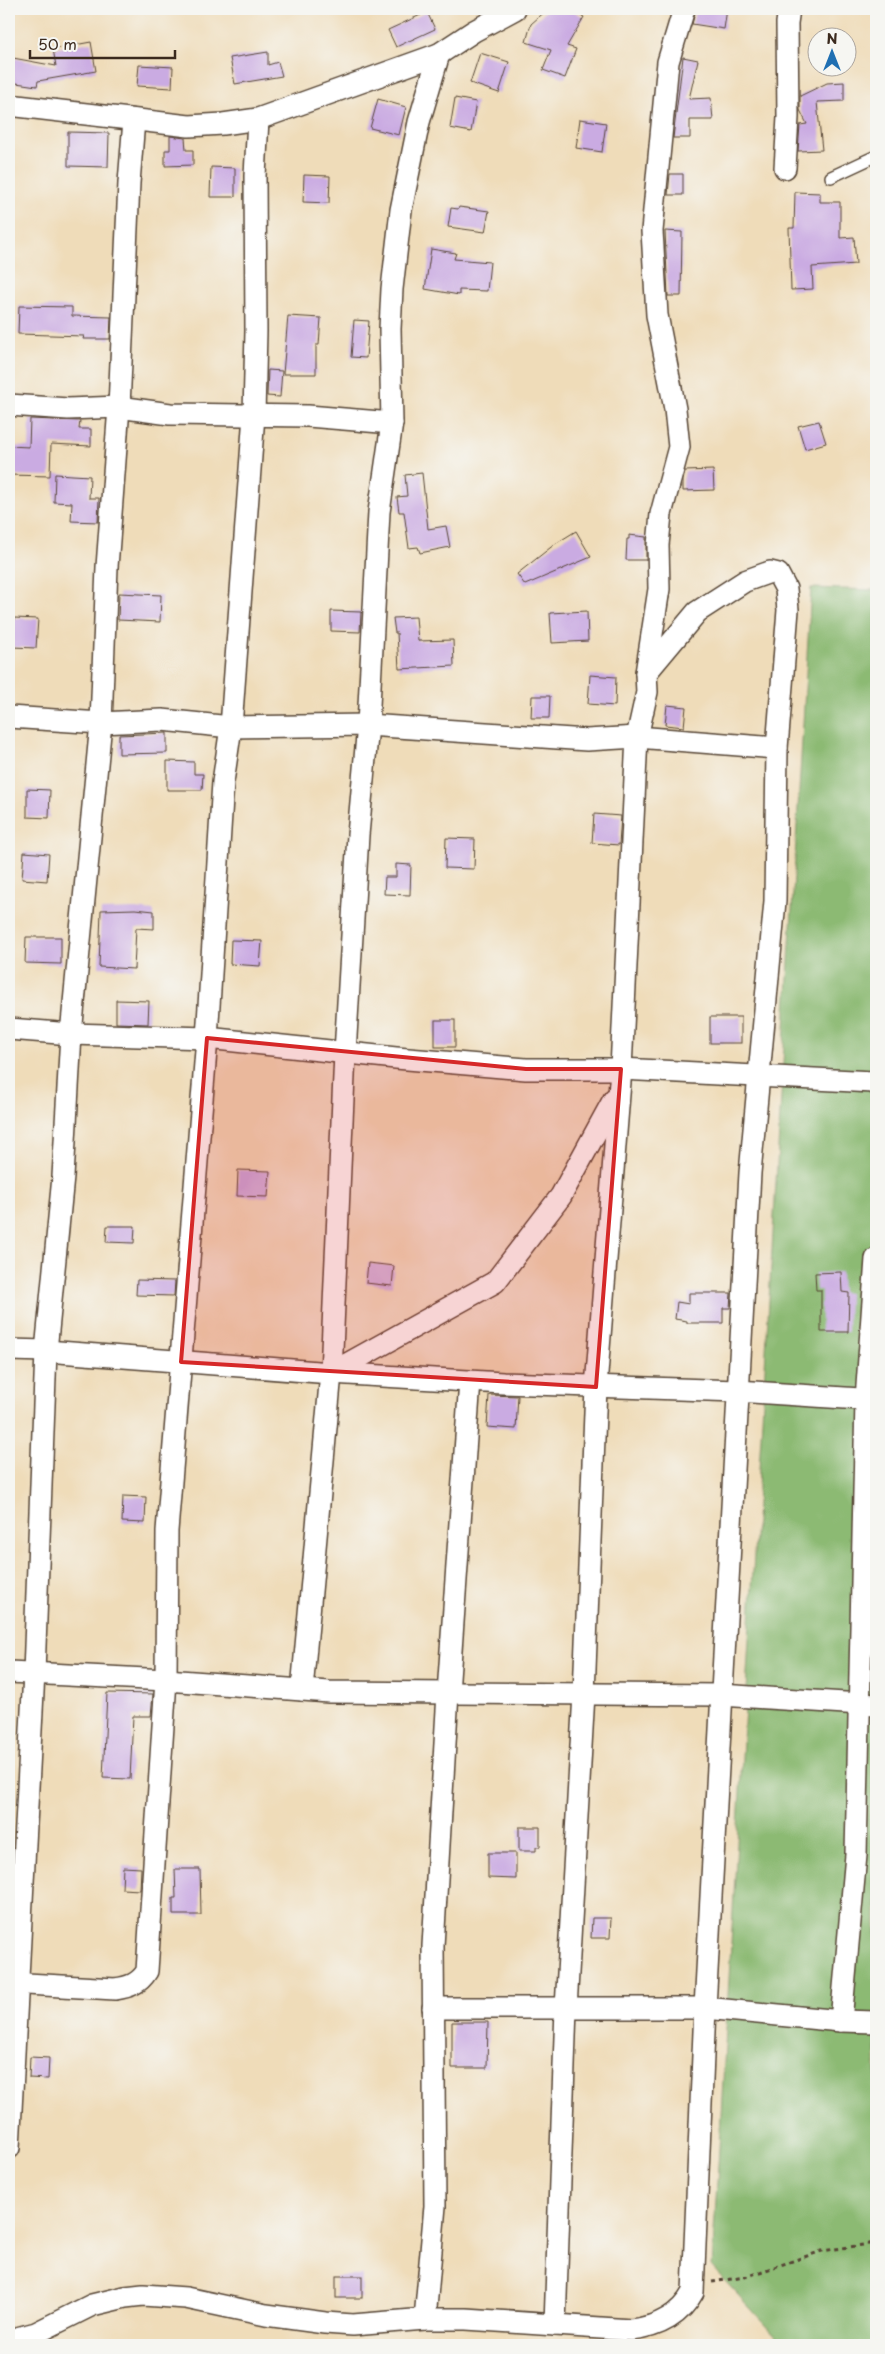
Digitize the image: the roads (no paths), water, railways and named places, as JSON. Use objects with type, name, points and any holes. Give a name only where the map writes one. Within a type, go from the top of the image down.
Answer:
[{"type":"street","points":[[9,105],[189,126],[258,119],[439,54],[474,31],[515,9]]},
{"type":"street","points":[[555,2324],[566,2008],[584,1694],[596,1387],[621,1068],[637,737],[647,692],[646,673],[659,589],[658,545],[661,514],[679,447],[674,401],[657,315],[652,231],[668,62],[684,9]]},
{"type":"street","points":[[785,168],[788,100],[787,23],[789,9]]},
{"type":"street","points":[[302,1690],[331,1373],[358,835],[368,725],[379,512],[392,423],[390,329],[401,210],[419,122],[439,54]]},
{"type":"street","points":[[13,1983],[115,1989],[128,1987],[136,1983],[147,1971],[166,1680],[166,1558],[207,1038],[223,782],[231,727],[254,415],[256,331],[255,176],[258,119]]},
{"type":"street","points":[[9,2148],[13,1983],[34,1673],[46,1350],[63,1177],[71,1034],[100,722],[107,567],[119,407],[129,183],[134,120]]},
{"type":"street","points":[[9,404],[68,408],[119,407],[170,414],[308,416],[392,423]]},
{"type":"street","points":[[9,2340],[36,2332],[92,2305],[125,2297],[143,2295],[186,2298],[289,2319],[324,2323],[381,2324],[425,2319],[466,2319],[619,2330],[654,2325],[679,2311],[693,2292],[705,2008],[737,1391],[750,1172],[775,901],[777,748],[788,610],[786,589],[778,574],[770,572],[745,581],[697,612],[646,673]]},
{"type":"street","points":[[9,717],[100,722],[162,720],[231,727],[368,725],[588,740],[637,737],[777,748]]},
{"type":"street","points":[[9,1029],[71,1034],[207,1038],[526,1068],[621,1068],[759,1075],[876,1084]]},
{"type":"street","points":[[331,1373],[495,1282],[561,1196],[619,1090]]},
{"type":"street","points":[[841,2021],[868,1704],[871,1400],[876,1259]]},
{"type":"street","points":[[9,1350],[46,1350],[331,1373],[596,1387],[737,1391],[871,1400]]},
{"type":"street","points":[[425,2319],[435,2206],[433,1946],[448,1693],[470,1381]]},
{"type":"street","points":[[9,1672],[166,1680],[302,1690],[721,1695],[868,1704]]},
{"type":"street","points":[[433,2008],[705,2008],[841,2021],[876,2022]]},
{"type":"lane","points":[[831,177],[876,156]]}]
